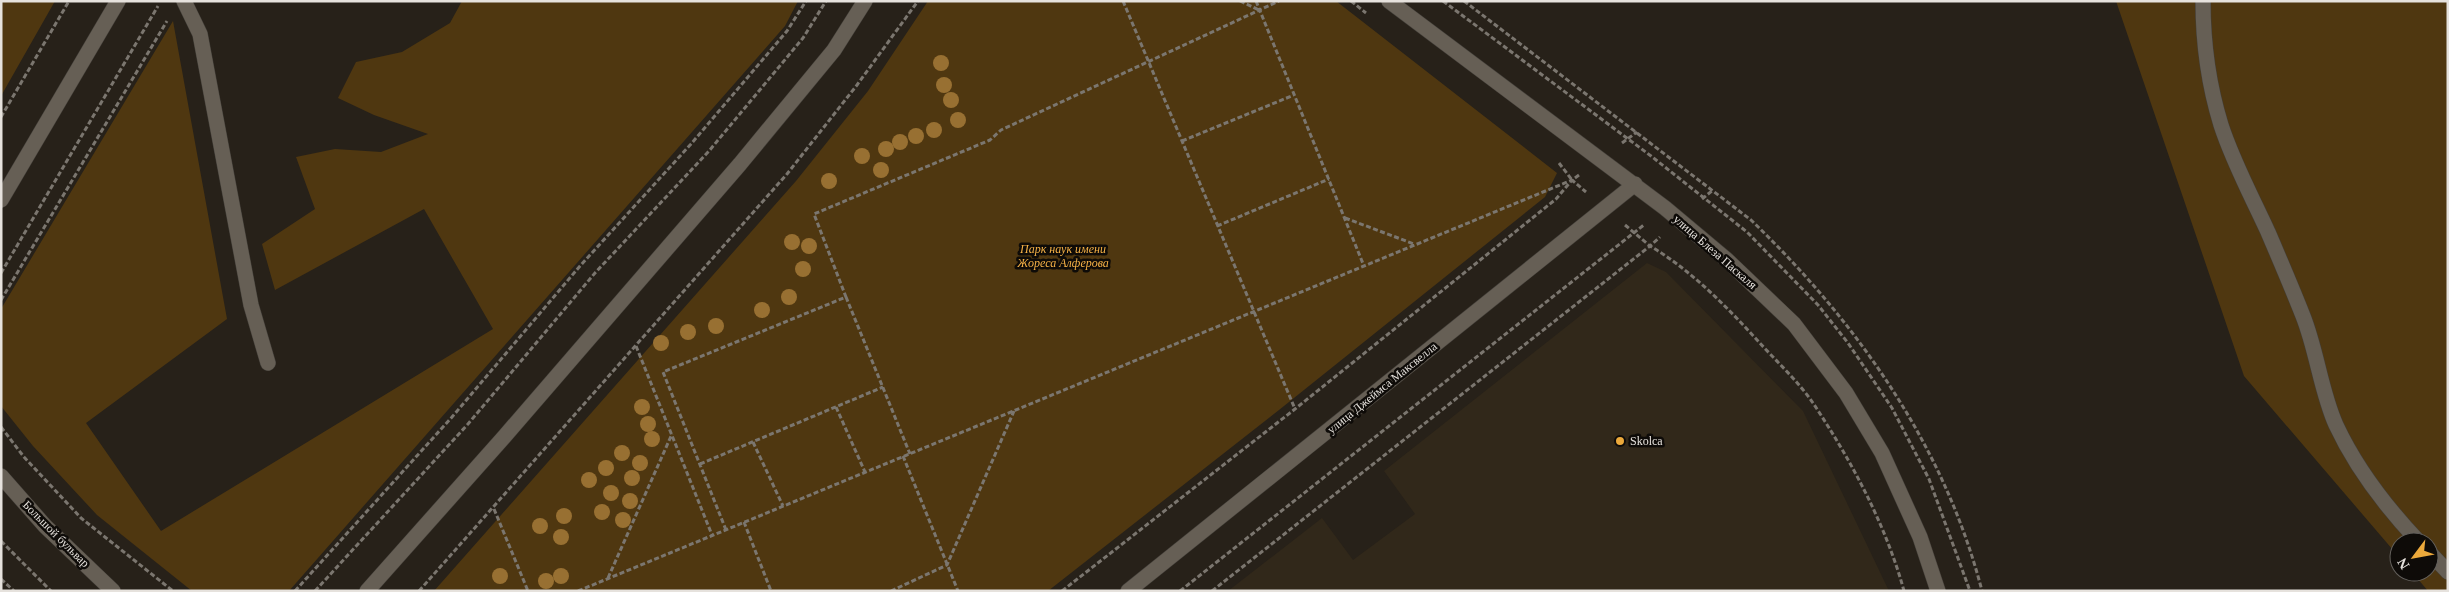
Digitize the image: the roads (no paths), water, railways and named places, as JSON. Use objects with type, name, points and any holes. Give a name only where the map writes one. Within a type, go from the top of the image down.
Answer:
[{"type":"street","points":[[1,200],[118,1]]},
{"type":"street","points":[[184,1],[200,34],[251,305],[268,363]]},
{"type":"street","points":[[367,591],[504,437],[740,164],[834,50],[865,1]]},
{"type":"street","name":"улица Блеза Паскаля","points":[[1389,1],[1635,184],[1727,260],[1794,324],[1846,393],[1882,453],[1920,537],[1938,591]]},
{"type":"street","points":[[2203,1],[2203,21],[2211,78],[2221,125],[2249,195],[2268,232],[2304,318],[2336,424],[2364,475],[2410,532]]},
{"type":"street","name":"улица Джеймса Максвелла","points":[[1128,591],[1635,184]]},
{"type":"street","name":"Большой бульвар","points":[[1,476],[45,526],[113,591]]},
{"type":"street","points":[[2439,563],[2448,572]]},
{"type":"place","name":"Skolca","points":[[1620,441]]},
{"type":"park label","name":"Парк наук имени Жореса Алферова","points":[[1063,256]]}]
